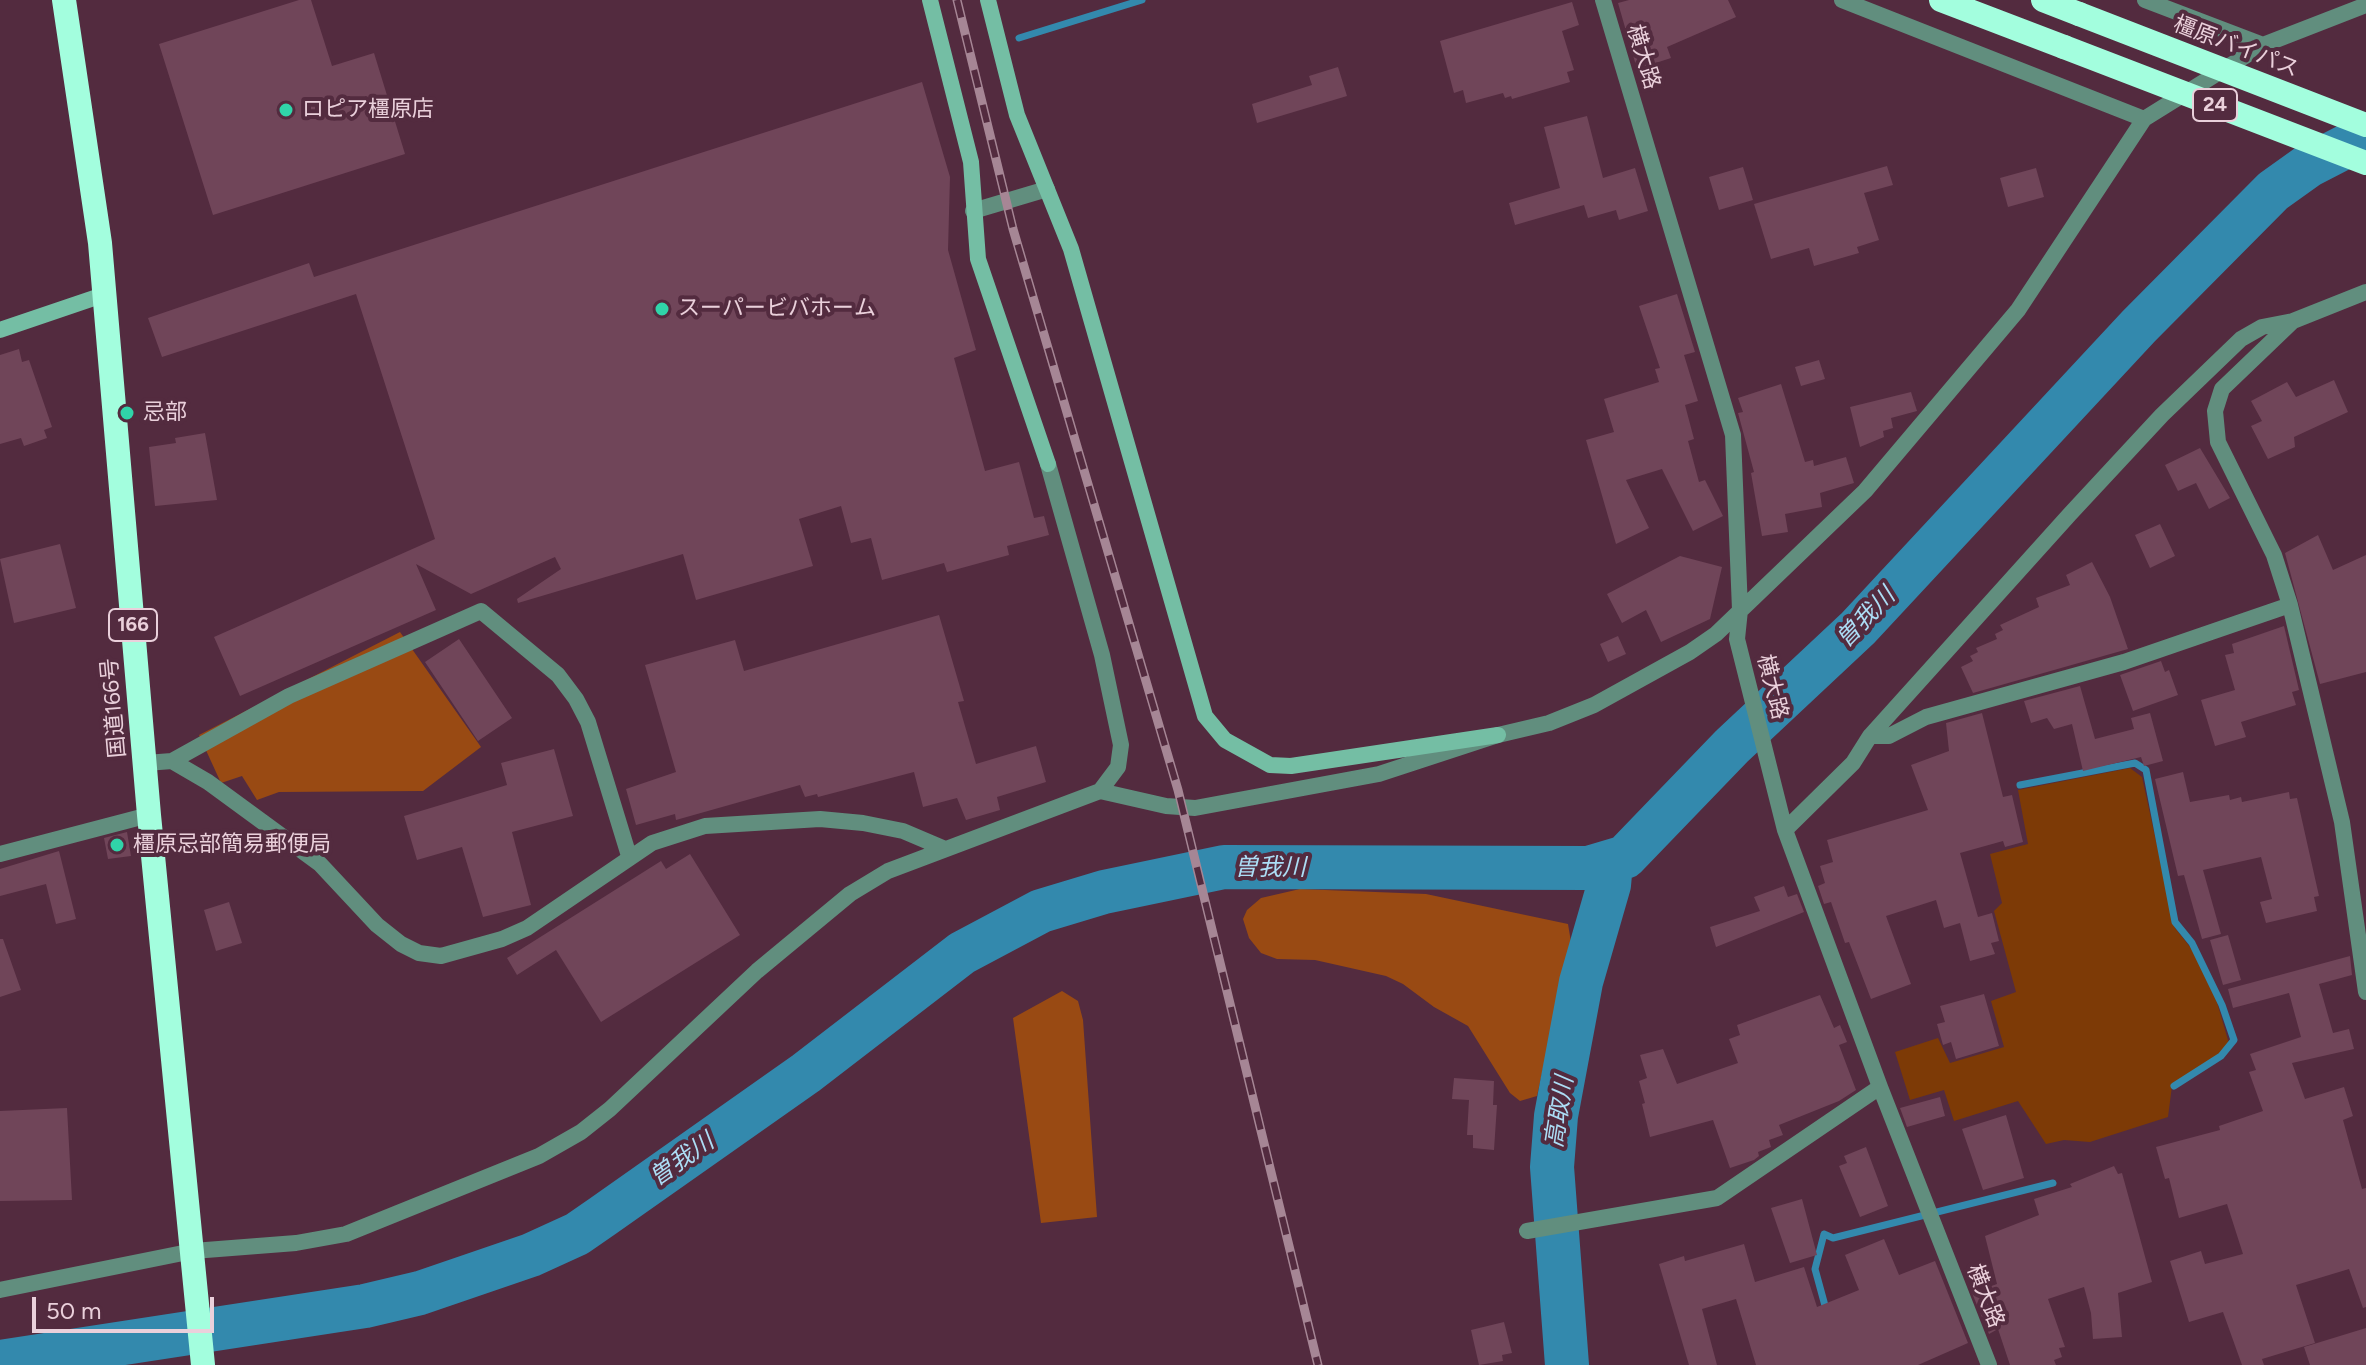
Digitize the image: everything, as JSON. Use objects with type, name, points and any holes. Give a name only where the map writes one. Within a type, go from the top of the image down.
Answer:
[{"type":"highway","name":"国道166号","points":[[64,0],[100,243],[149,815],[203,1365]]},
{"type":"highway","name":"24","points":[[1941,0],[2366,163]]},
{"type":"highway","name":"橿原バイパス","points":[[2043,0],[2366,125]]},
{"type":"street","points":[[930,0],[965,134],[978,259],[1048,464],[1099,644],[1121,745],[1118,767],[1100,791]]},
{"type":"street","points":[[988,0],[1017,115],[1071,249],[1205,716],[1225,740],[1270,765],[1291,766],[1498,735],[1549,723],[1594,705],[1690,652],[1740,610],[1865,491],[2018,310],[2144,119],[2263,45],[2366,5]]},
{"type":"street","name":"横大路","points":[[1603,0],[1733,435],[1740,610],[1737,639],[1785,830],[1880,1087],[1989,1365]]},
{"type":"street","points":[[1842,0],[2144,119]]},
{"type":"street","points":[[2145,0],[2263,45]]},
{"type":"street","points":[[973,211],[1047,189]]},
{"type":"street","points":[[1785,830],[1853,763],[1870,736],[2162,415],[2241,339],[2262,327],[2293,321],[2366,292]]},
{"type":"street","points":[[0,330],[103,295]]},
{"type":"street","points":[[2293,321],[2222,389],[2215,411],[2218,442],[2274,555],[2290,605],[2342,822],[2366,992]]},
{"type":"street","points":[[1870,736],[1889,736],[1926,717],[2124,662],[2290,605]]},
{"type":"street","points":[[146,763],[172,761],[289,696],[481,611],[558,675],[576,699],[588,722],[629,856]]},
{"type":"street","points":[[0,1290],[193,1251],[296,1243],[346,1234],[539,1156],[581,1132],[610,1109],[811,924],[888,871],[943,848],[1100,791],[1166,806],[1225,805],[1391,771],[1498,735]]},
{"type":"street","points":[[172,761],[238,802],[320,864],[377,925],[419,953],[441,956],[461,953],[515,934],[548,916],[629,856],[652,843],[705,826],[820,819],[903,831],[943,848]]},
{"type":"street","points":[[0,854],[149,815]]},
{"type":"street","points":[[1527,1231],[1585,1224],[1717,1198],[1880,1087]]},
{"type":"shaded area","points":[[400,632],[481,747],[423,791],[279,792],[257,800],[242,776],[221,783],[199,735]]},
{"type":"shaded area","points":[[2130,768],[2142,777],[2175,928],[2194,952],[2214,992],[2230,1047],[2172,1086],[2168,1117],[2090,1142],[2064,1140],[2046,1144],[2018,1101],[1954,1121],[1944,1090],[1910,1100],[1895,1052],[1938,1038],[1950,1063],[2004,1047],[1991,1001],[2016,992],[1994,911],[2002,903],[1990,854],[2028,844],[2018,790]]},
{"type":"shaded area","points":[[1300,889],[1426,894],[1568,924],[1571,942],[1537,1096],[1520,1101],[1510,1093],[1468,1026],[1434,1007],[1403,984],[1386,976],[1315,960],[1277,959],[1261,953],[1249,938],[1243,919],[1247,910],[1261,898]]},
{"type":"shaded area","points":[[1062,991],[1078,1001],[1083,1020],[1097,1217],[1041,1223],[1013,1018]]},
{"type":"building","name":"ロピア橿原店","points":[[299,0],[311,0],[332,66],[374,53],[405,154],[213,215],[159,44]]},
{"type":"building","points":[[1629,0],[1728,0],[1736,17],[1667,47],[1671,58],[1637,69],[1618,3]]},
{"type":"building","points":[[1572,2],[1579,25],[1562,31],[1574,70],[1567,72],[1570,82],[1512,99],[1511,96],[1505,98],[1503,93],[1466,103],[1463,90],[1454,93],[1440,41]]},
{"type":"building","points":[[1338,67],[1347,96],[1257,123],[1252,104],[1312,85],[1309,76]]},
{"type":"building","name":"スーパービバホーム","points":[[922,82],[950,177],[948,250],[976,350],[954,358],[985,471],[1019,462],[1034,518],[1044,516],[1049,535],[1007,546],[1009,555],[947,572],[944,563],[882,580],[871,538],[851,543],[841,506],[799,519],[813,566],[696,600],[683,554],[518,603],[517,599],[561,569],[555,557],[471,594],[416,564],[436,610],[240,696],[214,637],[435,539],[356,294],[162,357],[148,318],[309,263],[314,277]]},
{"type":"building","points":[[1587,116],[1603,178],[1635,168],[1648,211],[1619,220],[1616,210],[1588,218],[1584,205],[1515,225],[1509,203],[1560,188],[1544,127]]},
{"type":"building","points":[[1887,166],[1893,185],[1864,193],[1879,240],[1857,247],[1859,253],[1814,266],[1809,248],[1771,259],[1754,204]]},
{"type":"building","points":[[1743,167],[1753,200],[1719,210],[1709,177]]},
{"type":"building","points":[[2036,168],[2044,197],[2008,207],[2000,178]]},
{"type":"building","points":[[1677,294],[1695,352],[1684,355],[1698,401],[1685,405],[1694,439],[1688,441],[1699,482],[1705,480],[1723,516],[1693,531],[1662,469],[1626,480],[1649,528],[1616,544],[1586,440],[1614,432],[1604,399],[1659,382],[1655,369],[1660,368],[1639,306]]},
{"type":"building","points":[[19,349],[22,362],[29,360],[52,427],[44,430],[47,438],[24,446],[21,438],[0,444],[0,355]]},
{"type":"building","points":[[1819,360],[1825,379],[1801,386],[1795,367]]},
{"type":"building","points":[[2334,380],[2348,412],[2294,437],[2295,447],[2268,459],[2251,426],[2262,421],[2251,401],[2287,382],[2296,397]]},
{"type":"building","points":[[1781,384],[1805,462],[1813,460],[1814,466],[1846,457],[1854,483],[1820,493],[1822,507],[1785,514],[1788,532],[1762,536],[1751,473],[1754,472],[1738,413],[1743,412],[1738,398]]},
{"type":"building","points":[[1911,392],[1917,411],[1891,418],[1893,428],[1883,431],[1884,437],[1860,447],[1850,407]]},
{"type":"building","points":[[205,433],[217,500],[155,506],[149,447],[176,443],[175,438]]},
{"type":"building","points":[[2200,448],[2230,498],[2209,509],[2196,483],[2178,491],[2165,465]]},
{"type":"building","points":[[2160,524],[2175,556],[2150,568],[2135,535]]},
{"type":"building","points":[[2318,535],[2333,570],[2366,555],[2366,672],[2320,684],[2285,553]]},
{"type":"building","points":[[60,544],[76,608],[14,623],[0,559]]},
{"type":"building","points":[[1680,556],[1722,567],[1710,619],[1661,642],[1646,610],[1622,623],[1607,594]]},
{"type":"building","points":[[2092,562],[2110,597],[2128,649],[1973,693],[1961,667],[1973,661],[1970,656],[1978,652],[1976,648],[1997,639],[1995,634],[2003,630],[2000,625],[2039,607],[2036,598],[2070,585],[2066,575]]},
{"type":"building","points":[[939,615],[964,701],[958,702],[976,764],[1036,746],[1046,782],[997,797],[1000,810],[966,820],[957,798],[923,807],[914,772],[818,797],[817,794],[805,797],[800,785],[676,820],[675,814],[636,825],[626,789],[676,772],[645,665],[735,640],[744,671]]},
{"type":"building","points":[[2284,626],[2299,690],[2292,692],[2296,705],[2241,722],[2246,737],[2215,746],[2201,700],[2235,690],[2225,655],[2234,653],[2232,644]]},
{"type":"building","points":[[1618,636],[1626,654],[1608,662],[1600,644]]},
{"type":"building","points":[[459,639],[512,718],[478,741],[425,662]]},
{"type":"building","points":[[2161,661],[2165,672],[2169,670],[2178,695],[2133,711],[2120,675]]},
{"type":"building","points":[[2080,686],[2095,739],[2134,729],[2131,718],[2150,713],[2163,761],[2144,766],[2141,757],[2083,771],[2072,724],[2054,729],[2047,718],[2031,723],[2024,701]]},
{"type":"building","points":[[1982,713],[2003,797],[2012,795],[2023,842],[2005,847],[2003,841],[1960,853],[1978,917],[1992,913],[1999,941],[1991,943],[1995,954],[1970,961],[1960,923],[1944,928],[1936,900],[1886,916],[1911,984],[1871,999],[1849,942],[1845,943],[1831,902],[1824,904],[1818,886],[1825,883],[1820,866],[1833,862],[1827,840],[1928,810],[1911,765],[1949,751],[1946,723]]},
{"type":"building","points":[[554,749],[573,816],[512,832],[531,905],[483,917],[462,847],[417,860],[404,816],[507,785],[501,763]]},
{"type":"building","points":[[2183,772],[2190,802],[2229,795],[2230,800],[2241,797],[2242,802],[2289,792],[2290,799],[2297,798],[2319,896],[2314,897],[2317,911],[2266,923],[2260,902],[2272,899],[2261,857],[2203,870],[2221,934],[2202,939],[2184,875],[2178,876],[2155,779]]},
{"type":"building","points":[[127,832],[131,856],[108,859],[104,838]]},
{"type":"building","points":[[59,851],[76,919],[56,924],[46,884],[0,896],[0,869]]},
{"type":"building","points":[[690,854],[740,935],[601,1022],[556,950],[517,975],[507,958],[661,861],[666,869]]},
{"type":"building","points":[[1784,886],[1788,897],[1797,894],[1804,912],[1716,947],[1710,927],[1760,911],[1754,897]]},
{"type":"building","points":[[229,902],[242,943],[216,951],[204,910]]},
{"type":"building","points":[[2228,935],[2241,980],[2223,985],[2210,940]]},
{"type":"building","points":[[0,939],[3,939],[21,990],[0,997]]},
{"type":"building","points":[[2350,956],[2352,975],[2319,984],[2333,1033],[2349,1029],[2354,1049],[2292,1063],[2305,1099],[2344,1087],[2353,1116],[2343,1120],[2362,1189],[2366,1188],[2366,1307],[2363,1308],[2349,1269],[2296,1285],[2315,1343],[2262,1359],[2264,1365],[2242,1365],[2223,1312],[2189,1322],[2170,1261],[2201,1251],[2205,1264],[2243,1254],[2227,1204],[2179,1218],[2169,1178],[2165,1179],[2156,1147],[2220,1130],[2219,1126],[2263,1111],[2249,1072],[2256,1070],[2250,1054],[2301,1037],[2289,993],[2233,1008],[2228,989]]},
{"type":"building","points":[[1984,994],[1999,1046],[1956,1059],[1951,1042],[1943,1045],[1937,1024],[1945,1022],[1940,1006]]},
{"type":"building","points":[[1820,995],[1834,1028],[1840,1025],[1847,1042],[1839,1045],[1856,1090],[1839,1101],[1779,1125],[1783,1135],[1769,1140],[1771,1147],[1758,1152],[1759,1156],[1754,1160],[1730,1168],[1713,1120],[1650,1137],[1639,1081],[1647,1078],[1640,1055],[1663,1049],[1677,1084],[1738,1063],[1729,1039],[1740,1035],[1737,1025]]},
{"type":"building","points":[[1454,1078],[1494,1081],[1493,1105],[1497,1105],[1494,1150],[1473,1148],[1473,1135],[1467,1135],[1469,1100],[1452,1099]]},
{"type":"building","points":[[1940,1097],[1945,1116],[1907,1127],[1900,1108]]},
{"type":"building","points":[[67,1108],[72,1200],[0,1201],[0,1111]]},
{"type":"building","points":[[2006,1115],[2024,1178],[1983,1190],[1962,1129]]},
{"type":"building","points":[[1866,1147],[1888,1206],[1860,1217],[1839,1166],[1847,1163],[1844,1156]]},
{"type":"building","points":[[2114,1166],[2118,1174],[2122,1173],[2152,1282],[2118,1293],[2122,1337],[2093,1339],[2091,1313],[2084,1287],[2048,1299],[2065,1347],[2059,1348],[2062,1357],[2054,1360],[2056,1365],[2010,1365],[1998,1329],[1989,1334],[1972,1293],[1997,1284],[1985,1236],[2039,1215],[2034,1199],[2072,1187],[2070,1184]]},
{"type":"building","points":[[1802,1199],[1817,1255],[1790,1263],[1771,1208]]},
{"type":"building","points":[[1884,1239],[1899,1275],[1935,1261],[1968,1343],[1918,1365],[1756,1365],[1736,1299],[1702,1309],[1717,1365],[1689,1365],[1659,1264],[1684,1256],[1685,1261],[1744,1244],[1755,1282],[1804,1267],[1817,1307],[1859,1290],[1845,1255]]},
{"type":"building","points":[[1504,1322],[1512,1353],[1502,1355],[1503,1361],[1479,1365],[1471,1330]]},
{"type":"building","points":[[2366,1328],[2366,1365],[2310,1365],[2304,1347]]},
{"type":"waterway","points":[[1019,38],[1142,0]]},
{"type":"waterway","name":"曽我川","points":[[0,1362],[365,1306],[420,1293],[531,1255],[577,1234],[603,1216],[806,1073],[962,953],[1041,911],[1104,892],[1224,867],[1588,868],[1625,857],[1732,746],[1858,628],[2139,326],[2273,191],[2308,166],[2366,136]]},
{"type":"waterway","points":[[2020,785],[2135,763],[2146,770],[2175,922],[2192,943],[2222,1005],[2234,1040],[2221,1056],[2174,1086]]},
{"type":"waterway","name":"高取川","points":[[1567,1365],[1552,1167],[1556,1116],[1581,982],[1609,885],[1611,863]]},
{"type":"waterway","points":[[1827,1313],[1815,1269],[1824,1234],[1833,1238],[2053,1183]]},
{"type":"railway","points":[[957,0],[1013,229],[1178,790],[1318,1365]]},
{"type":"place","name":"ロピア橿原店","points":[[286,110]]},
{"type":"place","name":"スーパービバホーム","points":[[662,309]]},
{"type":"place","name":"忌部","points":[[127,413]]},
{"type":"place","name":"橿原忌部簡易郵便局","points":[[117,845]]}]
